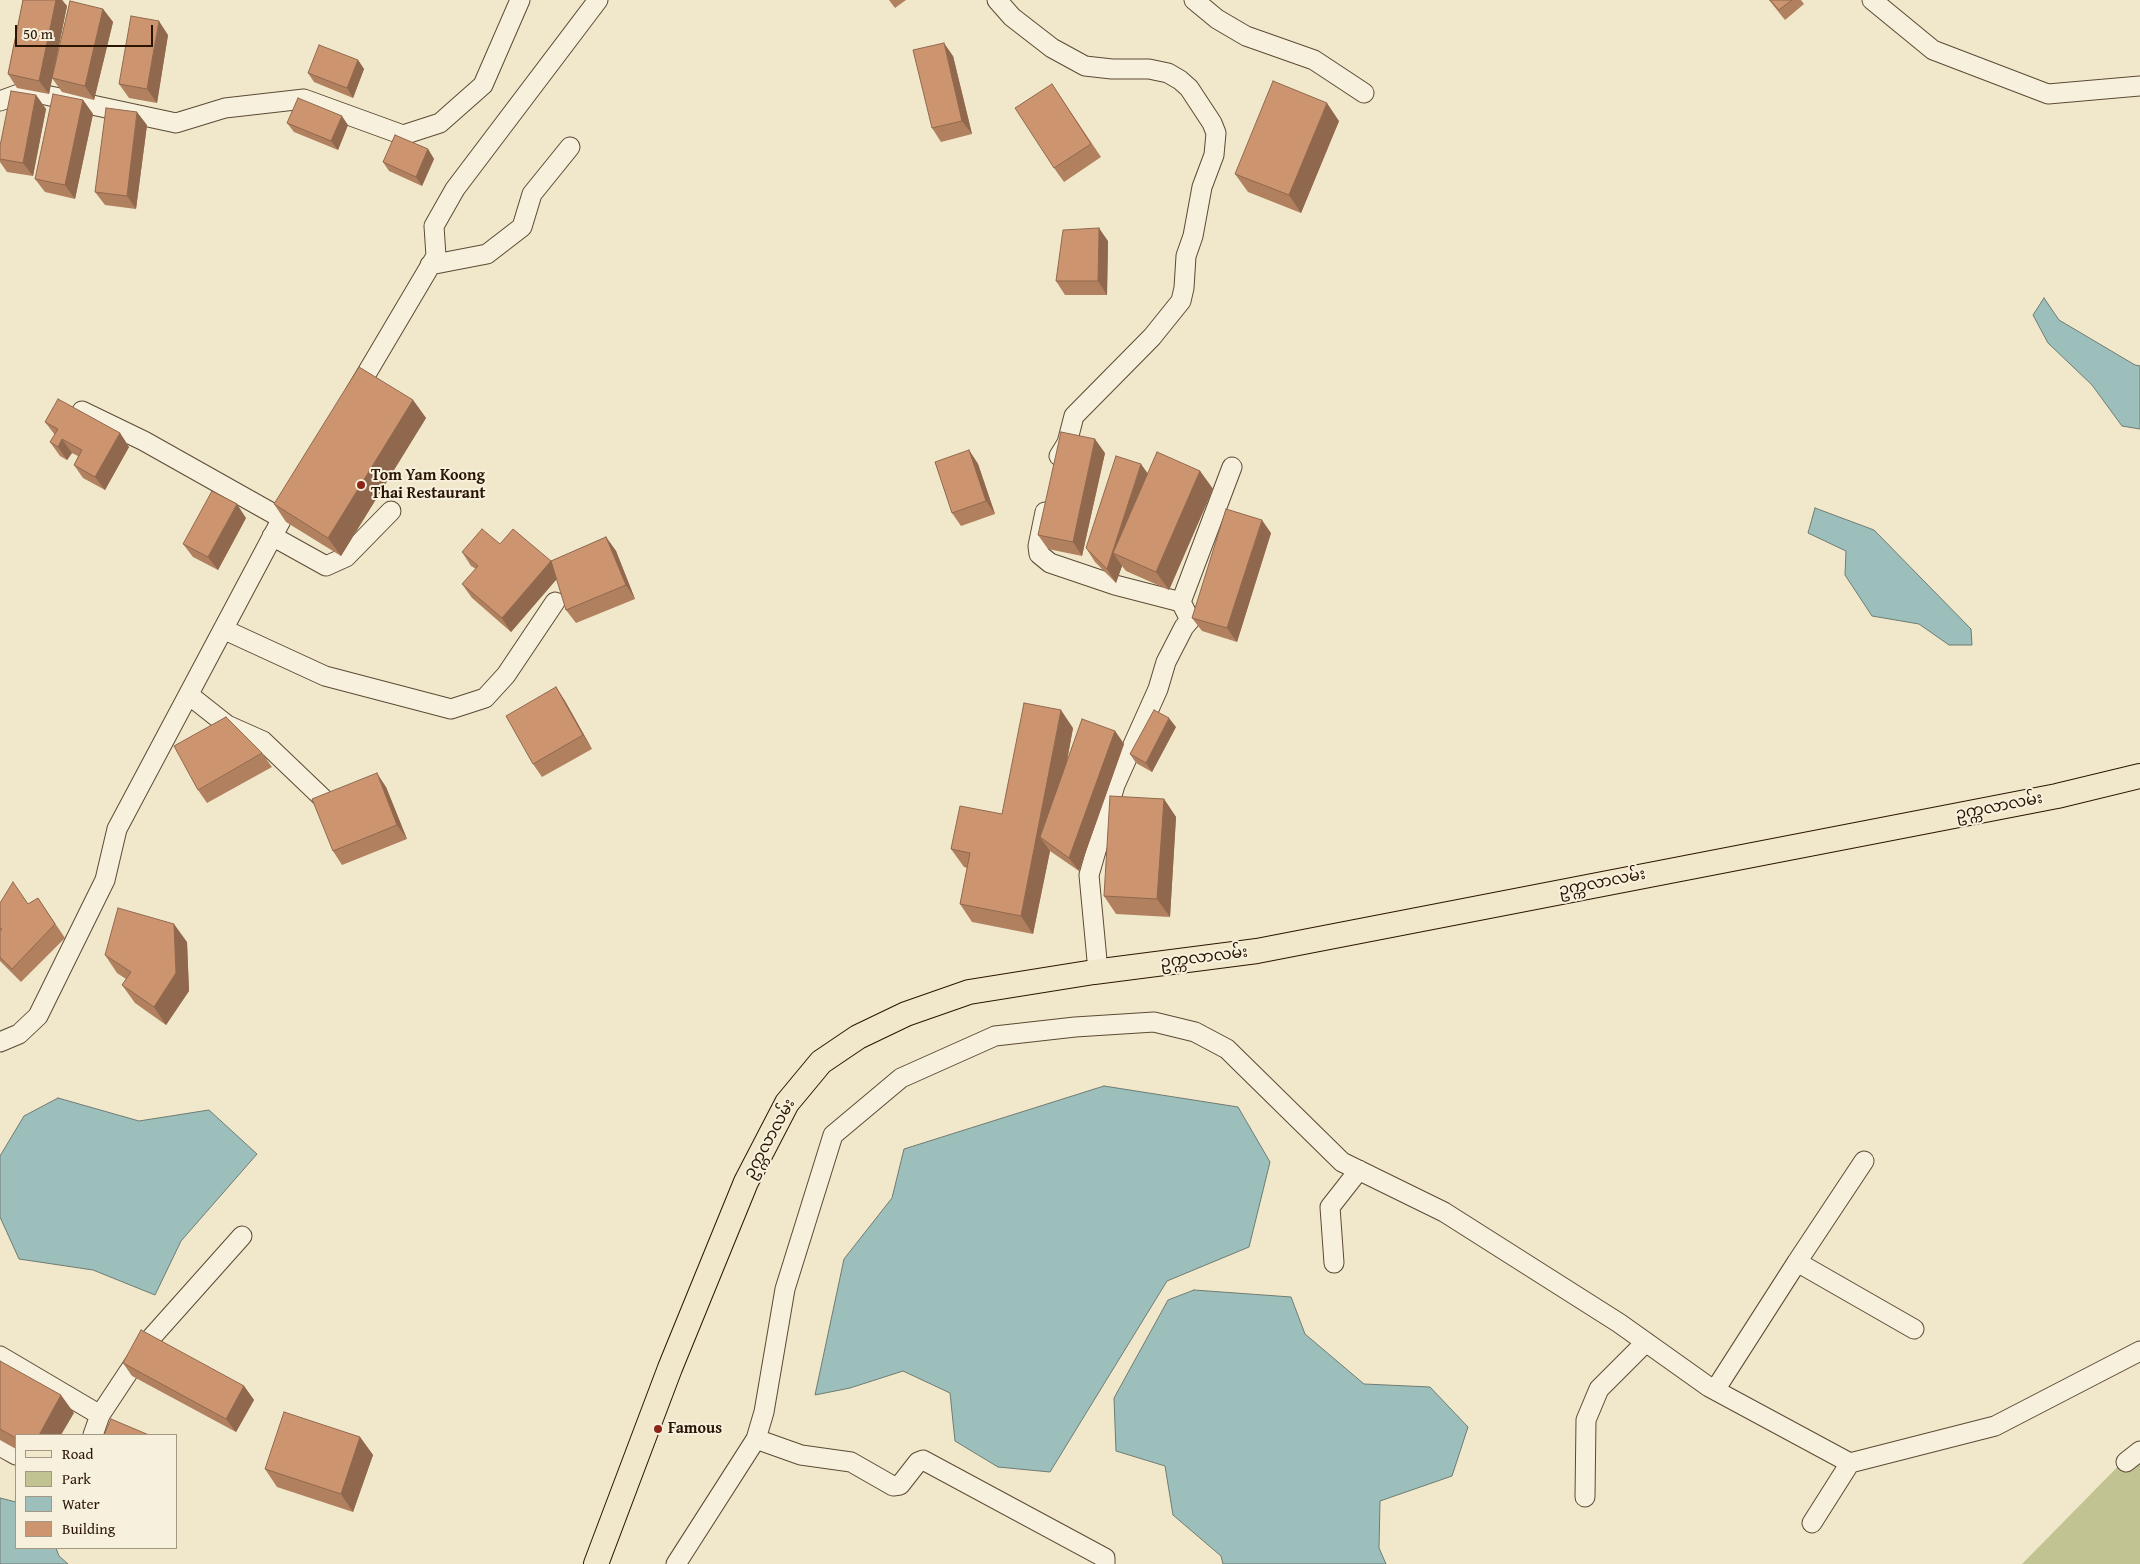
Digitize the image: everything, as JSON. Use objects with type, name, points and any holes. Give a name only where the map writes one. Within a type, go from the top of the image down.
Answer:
[{"type":"main road","name":"ဥက္ကလာလမ်း","points":[[596,1564],[670,1368],[746,1182],[787,1103],[821,1062],[866,1033],[906,1014],[970,992],[1098,971],[1257,951],[2057,796],[2140,776]]},
{"type":"street","points":[[0,101],[28,91],[176,124],[225,108],[304,99],[403,134],[440,123],[483,85],[520,0]]},
{"type":"street","points":[[346,408],[436,256],[434,226],[455,190],[598,0]]},
{"type":"street","points":[[997,0],[1012,18],[1052,48],[1086,66],[1112,69],[1149,69],[1168,73],[1180,80],[1189,88],[1216,133],[1214,155],[1202,186],[1193,236],[1186,256],[1184,288],[1181,300],[1152,337],[1074,416],[1067,443],[1058,458],[1038,546],[1039,554],[1050,563],[1115,585],[1181,602]]},
{"type":"street","points":[[1194,0],[1217,19],[1246,36],[1314,60],[1364,93]]},
{"type":"street","points":[[1872,0],[1933,50],[2048,94],[2140,86]]},
{"type":"street","points":[[430,265],[487,254],[522,227],[532,194],[570,147]]},
{"type":"street","points":[[82,411],[144,441],[281,518]]},
{"type":"street","points":[[1098,971],[1089,875],[1115,785],[1158,689],[1166,662],[1184,627],[1190,620],[1181,602],[1232,467]]},
{"type":"street","points":[[0,1042],[19,1034],[38,1016],[105,880],[117,829],[225,630],[281,518],[306,476]]},
{"type":"street","points":[[272,536],[326,566],[346,557],[391,510]]},
{"type":"street","points":[[225,630],[325,676],[451,709],[486,698],[506,675],[555,602]]},
{"type":"street","points":[[190,696],[227,725],[263,741],[332,807]]},
{"type":"street","points":[[676,1564],[756,1439],[764,1412],[785,1289],[833,1135],[901,1078],[995,1036],[1075,1027],[1154,1022],[1195,1032],[1227,1049],[1342,1162],[1444,1212],[1646,1342],[1715,1390],[1850,1463],[1995,1426],[2140,1350]]},
{"type":"street","points":[[1715,1390],[1864,1161]]},
{"type":"street","points":[[1334,1263],[1330,1208],[1360,1170]]},
{"type":"street","points":[[93,1434],[100,1415],[151,1338],[242,1236]]},
{"type":"street","points":[[1797,1262],[1914,1329]]},
{"type":"street","points":[[1585,1497],[1586,1420],[1599,1389],[1646,1342]]},
{"type":"street","points":[[0,1356],[100,1415]]},
{"type":"street","points":[[756,1439],[801,1455],[851,1462],[893,1486],[900,1486],[918,1462],[923,1460],[1105,1558],[1106,1564]]},
{"type":"street","points":[[0,1446],[15,1454]]},
{"type":"street","points":[[1812,1523],[1850,1463]]},
{"type":"green space","points":[[2140,1444],[2140,1564],[2022,1564]]},
{"type":"water","points":[[2044,298],[2059,320],[2135,365],[2140,366],[2140,429],[2122,426],[2092,385],[2048,343],[2033,315]]},
{"type":"water","points":[[1815,508],[1874,530],[1971,629],[1972,645],[1949,645],[1919,624],[1872,616],[1845,575],[1846,551],[1808,533]]},
{"type":"water","points":[[1104,1086],[1238,1107],[1270,1162],[1249,1247],[1167,1281],[1050,1472],[998,1467],[955,1441],[950,1393],[903,1371],[850,1388],[815,1395],[844,1259],[892,1198],[904,1149]]},
{"type":"water","points":[[58,1098],[139,1121],[209,1110],[257,1154],[181,1241],[155,1295],[93,1270],[19,1259],[0,1217],[0,1156],[24,1116]]},
{"type":"water","points":[[1194,1290],[1291,1297],[1305,1334],[1364,1384],[1430,1387],[1468,1427],[1452,1476],[1380,1501],[1379,1548],[1386,1564],[1223,1564],[1221,1556],[1173,1515],[1165,1466],[1116,1451],[1114,1398],[1168,1300]]},
{"type":"water","points":[[0,1498],[15,1502],[15,1549],[56,1549],[59,1556],[68,1564],[0,1564]]},
{"type":"building","points":[[23,0],[56,0],[39,81],[8,74]]},
{"type":"building","points":[[1770,0],[1792,0],[1779,10]]},
{"type":"building","points":[[70,1],[103,9],[85,86],[52,78]]},
{"type":"building","points":[[131,16],[159,21],[147,89],[119,84]]},
{"type":"building","points":[[944,43],[962,121],[932,128],[913,50]]},
{"type":"building","points":[[319,45],[358,60],[347,88],[308,73]]},
{"type":"building","points":[[1273,81],[1327,103],[1289,195],[1235,174]]},
{"type":"building","points":[[1052,84],[1091,144],[1054,168],[1015,108]]},
{"type":"building","points":[[11,91],[36,95],[23,163],[0,159],[0,146]]},
{"type":"building","points":[[53,94],[83,100],[65,185],[35,179]]},
{"type":"building","points":[[298,98],[342,116],[331,141],[287,123]]},
{"type":"building","points":[[106,108],[137,112],[127,196],[95,192]]},
{"type":"building","points":[[395,135],[428,149],[416,177],[383,162]]},
{"type":"building","points":[[1099,228],[1098,281],[1056,281],[1063,230]]},
{"type":"building","points":[[359,367],[413,400],[328,538],[274,504]]},
{"type":"building","points":[[58,399],[120,433],[95,477],[74,465],[82,450],[62,439],[58,447],[50,442],[58,429],[45,422]]},
{"type":"building","points":[[1061,432],[1095,439],[1073,542],[1038,535]]},
{"type":"building","points":[[969,450],[986,501],[952,513],[935,462]]},
{"type":"building","points":[[1157,452],[1200,471],[1156,572],[1113,553]]},
{"type":"building","points":[[1116,456],[1141,464],[1107,569],[1086,548]]},
{"type":"building","points":[[212,491],[237,504],[208,557],[183,544]]},
{"type":"building","points":[[1226,509],[1262,520],[1227,628],[1192,618]]},
{"type":"building","points":[[482,529],[500,544],[513,529],[551,561],[502,618],[462,584],[478,566],[462,552]]},
{"type":"building","points":[[606,537],[626,585],[566,610],[551,561]]},
{"type":"building","points":[[556,687],[583,735],[533,764],[506,716]]},
{"type":"building","points":[[1024,703],[1061,710],[1021,916],[960,904],[970,853],[951,849],[960,806],[1002,814]]},
{"type":"building","points":[[1154,710],[1169,718],[1146,763],[1130,754]]},
{"type":"building","points":[[226,717],[262,753],[198,790],[174,746]]},
{"type":"building","points":[[1082,719],[1115,731],[1069,858],[1040,837]]},
{"type":"building","points":[[377,773],[397,825],[333,851],[312,799]]},
{"type":"building","points":[[1110,796],[1164,799],[1157,899],[1104,896]]},
{"type":"building","points":[[13,882],[28,904],[38,898],[55,924],[12,969],[0,957],[0,931],[2,929],[0,928],[0,903]]},
{"type":"building","points":[[118,908],[174,924],[176,973],[154,1007],[122,985],[131,972],[105,955]]},
{"type":"building","points":[[141,1330],[244,1386],[226,1419],[123,1363]]},
{"type":"building","points":[[0,1361],[61,1395],[40,1434],[15,1434],[15,1437],[0,1429]]},
{"type":"building","points":[[284,1412],[360,1437],[341,1494],[265,1469]]},
{"type":"building","points":[[111,1419],[147,1434],[104,1434]]},
{"type":"place","name":"Tom Yam Koong Thai Restaurant","points":[[361,485]]},
{"type":"place","name":"Famous","points":[[658,1429]]}]
